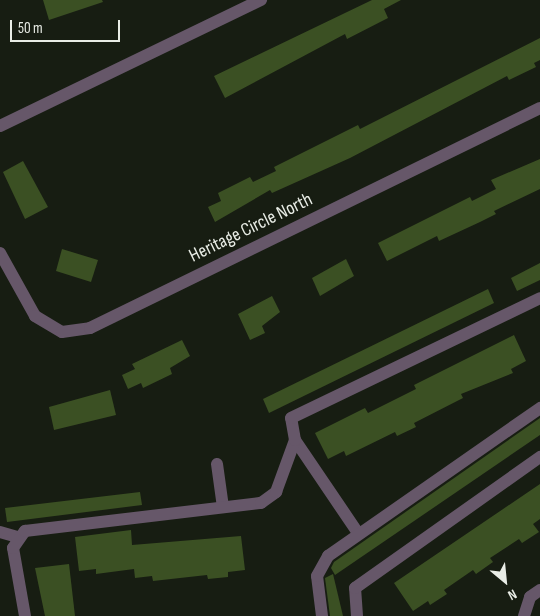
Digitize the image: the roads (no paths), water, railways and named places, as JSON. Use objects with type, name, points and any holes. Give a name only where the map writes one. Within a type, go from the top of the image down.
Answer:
[{"type":"street","points":[[0,126],[261,0]]},
{"type":"street","name":"Heritage Circle North","points":[[0,253],[4,270],[35,316],[62,332],[90,328],[540,108]]},
{"type":"street","points":[[358,533],[295,440],[291,418],[540,298]]},
{"type":"street","points":[[322,616],[316,576],[328,556],[358,533],[540,408]]},
{"type":"street","points":[[25,616],[13,548],[18,537],[25,532],[261,503],[276,492],[295,440]]},
{"type":"street","points":[[357,616],[355,588],[540,458]]},
{"type":"street","points":[[218,464],[223,507]]},
{"type":"street","points":[[0,532],[18,537]]},
{"type":"street","points":[[524,616],[530,597],[540,590]]}]
